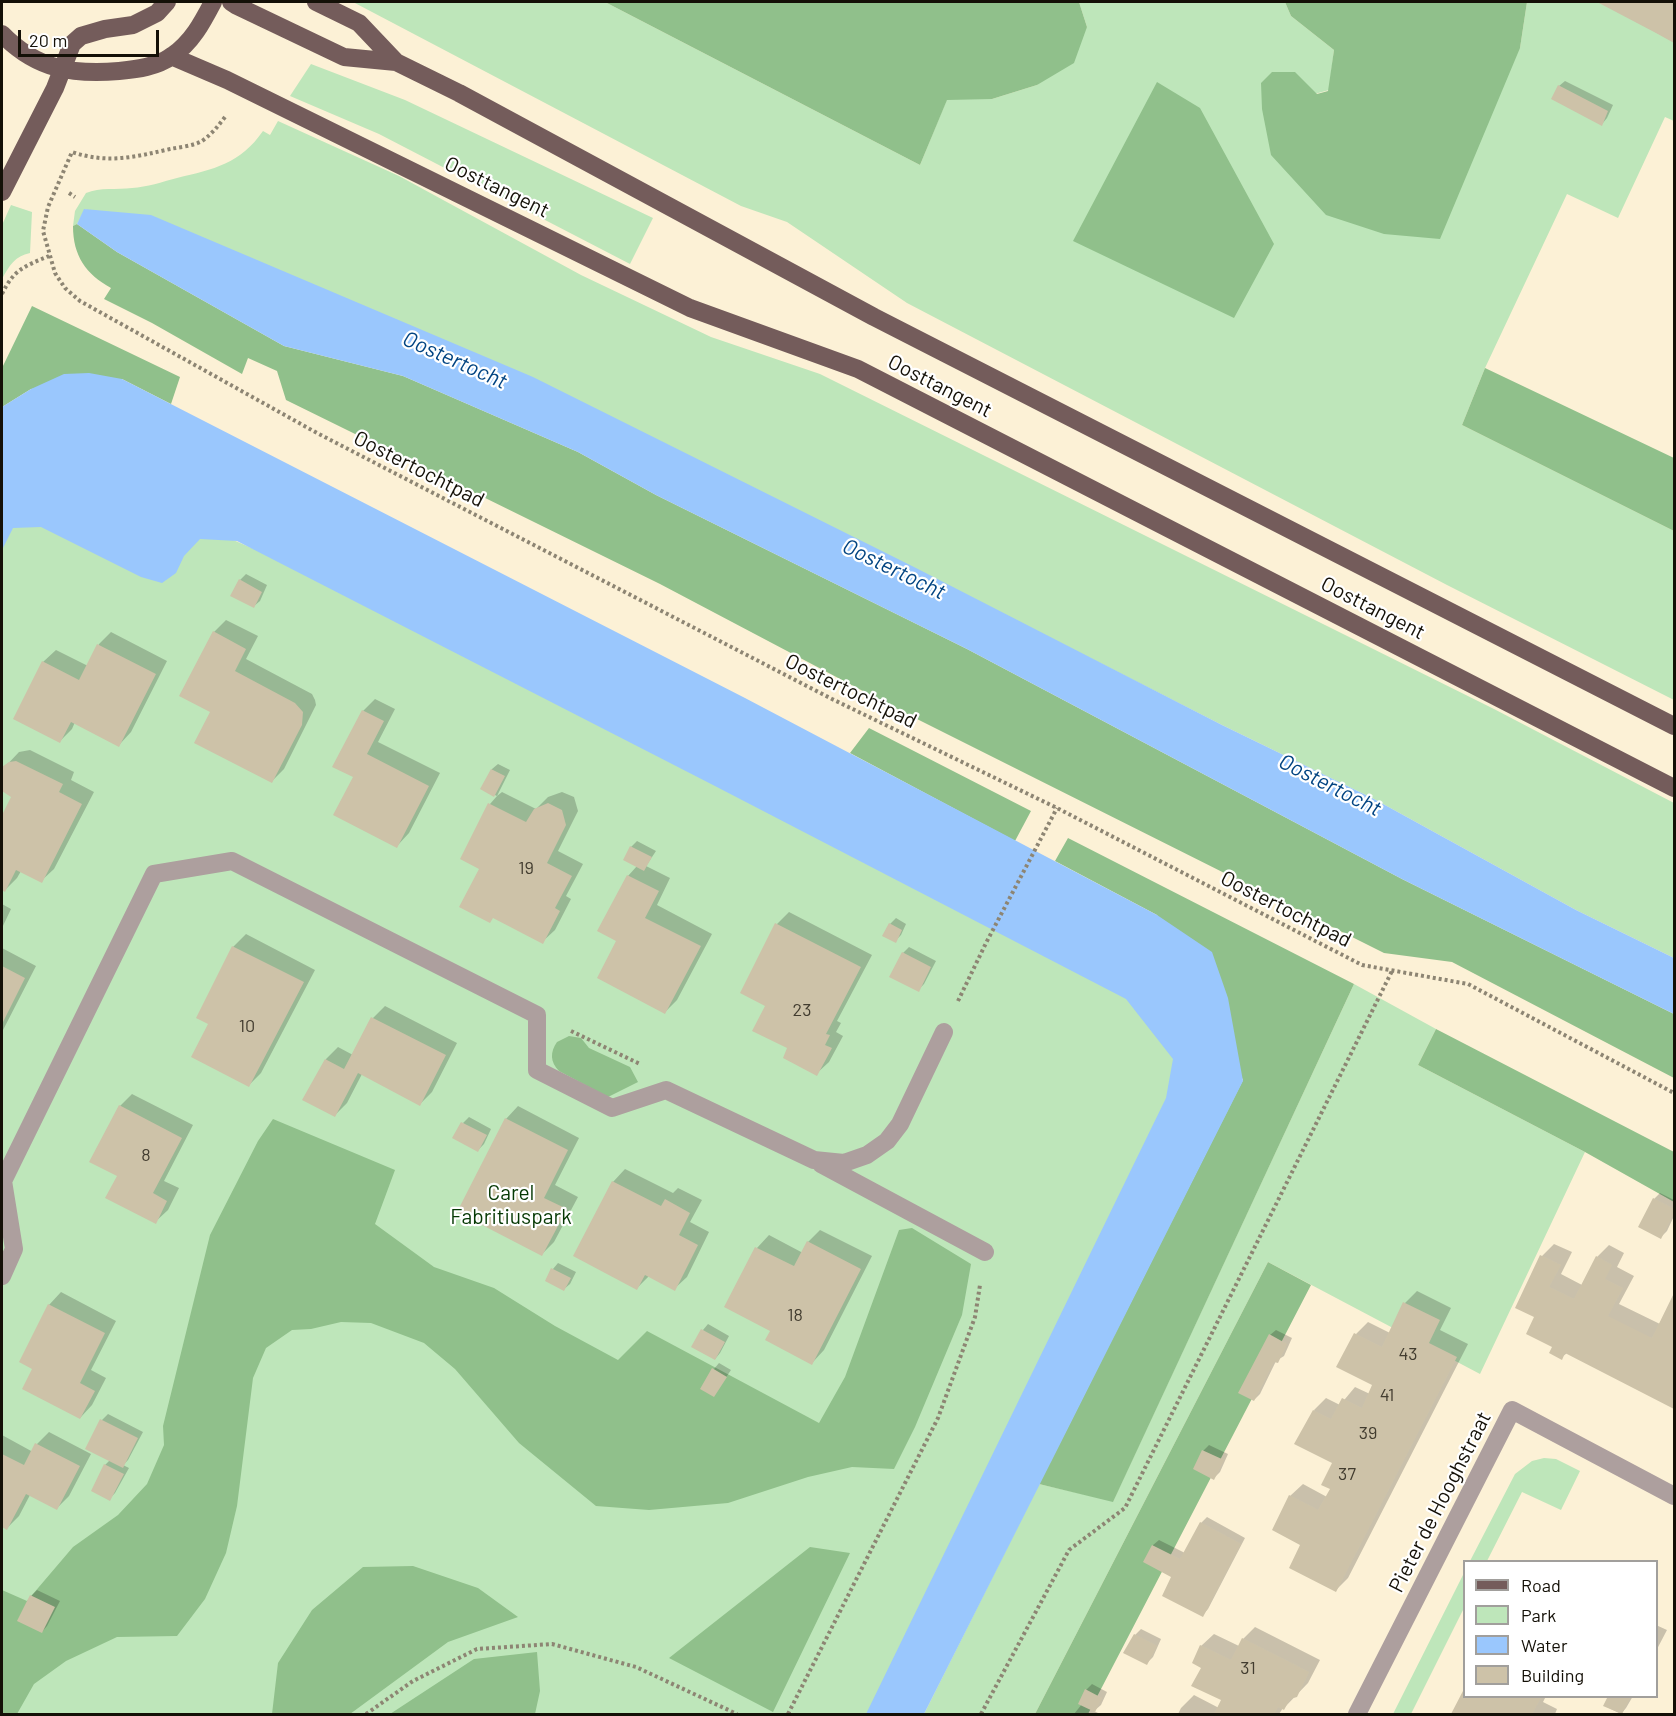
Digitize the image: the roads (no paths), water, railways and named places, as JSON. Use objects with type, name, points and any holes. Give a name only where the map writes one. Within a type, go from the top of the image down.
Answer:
[{"type":"main road","points":[[2,192],[63,70],[72,44],[81,36],[105,29],[133,25],[157,13],[167,2]]},
{"type":"main road","points":[[2,34],[17,49],[63,70],[93,73],[149,67],[171,56],[192,38],[213,2]]},
{"type":"main road","name":"Oosttangent","points":[[231,2],[344,57],[396,62]]},
{"type":"main road","name":"Oosttangent","points":[[316,2],[359,23],[396,62],[459,93],[885,322],[1674,726]]},
{"type":"main road","name":"Oosttangent","points":[[171,56],[227,80],[690,308],[858,369],[1674,788]]},
{"type":"street","points":[[2,1276],[14,1249],[2,1182],[154,874],[232,861],[537,1015],[537,1070],[612,1108],[666,1090],[814,1161],[985,1252]]},
{"type":"street","points":[[814,1161],[844,1163],[867,1155],[886,1141],[900,1124],[944,1032]]},
{"type":"street","name":"Pieter de Hooghstraat","points":[[1357,1714],[1512,1410],[1674,1496]]},
{"type":"water","name":"Oostertocht","points":[[84,209],[151,215],[533,377],[916,568],[1222,725],[1374,799],[1576,910],[1674,958],[1674,1014],[1402,879],[967,649],[656,495],[578,452],[403,376],[284,346],[117,252],[77,224]]},
{"type":"water","points":[[89,373],[122,379],[745,698],[1157,915],[1212,952],[1228,998],[1243,1081],[924,1714],[866,1714],[1166,1098],[1173,1059],[1126,999],[237,541],[200,539],[184,556],[176,573],[162,583],[141,577],[41,527],[13,528],[2,550],[2,407],[31,389],[64,374]]},
{"type":"park label","name":"Carel Fabritiuspark","points":[[511,1205]]}]
